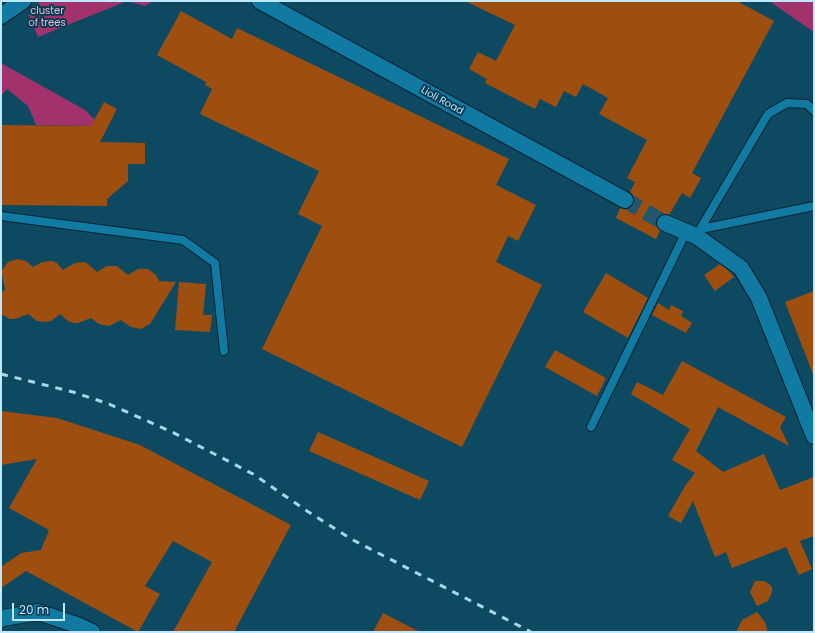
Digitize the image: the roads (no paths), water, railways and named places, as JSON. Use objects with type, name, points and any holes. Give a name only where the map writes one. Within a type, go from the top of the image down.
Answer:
[{"type":"street","points":[[1,16],[23,1]]},
{"type":"street","name":"Lioli Road","points":[[260,1],[625,200]]},
{"type":"street","points":[[665,223],[694,232],[741,268],[759,298],[814,436]]},
{"type":"street","points":[[1,619],[38,612],[77,625],[92,632]]},
{"type":"lane","points":[[591,427],[694,232],[768,114],[787,103],[807,104],[814,111]]},
{"type":"lane","points":[[694,232],[814,206]]},
{"type":"lane","points":[[1,216],[183,240],[215,263],[224,351]]},
{"type":"tunnel","points":[[625,200],[665,223]]},
{"type":"railway","points":[[1,374],[73,392],[109,404],[172,432],[253,474],[353,540],[531,632]]},
{"type":"park label","name":"cluster of trees","points":[[47,16]]}]
